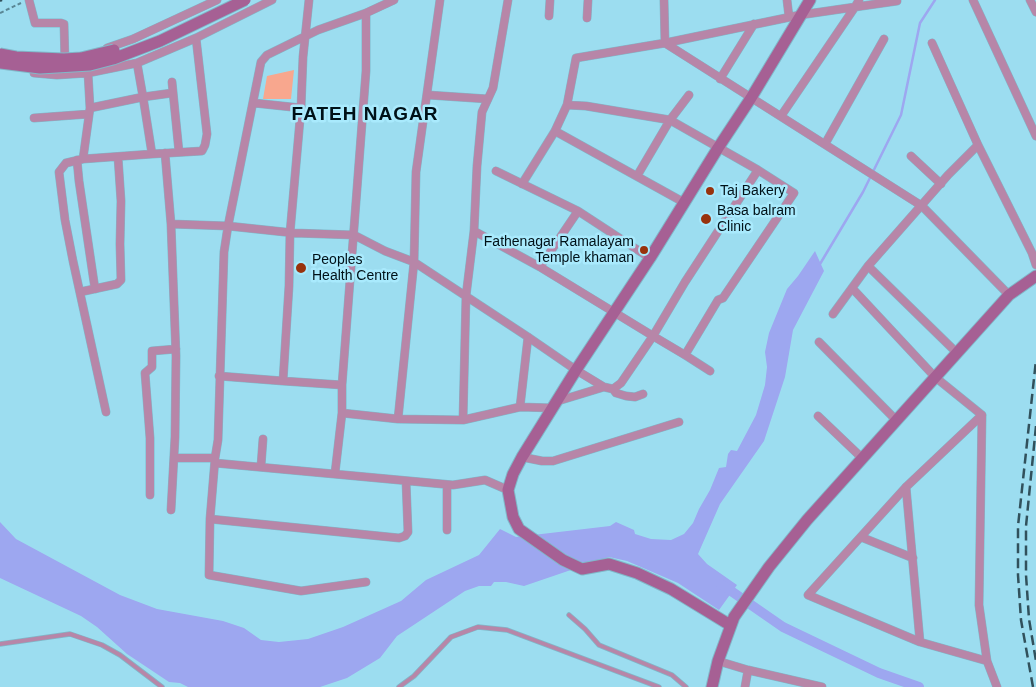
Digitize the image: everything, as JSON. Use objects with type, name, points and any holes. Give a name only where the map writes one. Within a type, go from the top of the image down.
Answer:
[{"type":"main road","points":[[0,54],[16,57],[81,58],[110,52],[143,40],[231,0]]},
{"type":"main road","points":[[0,63],[40,68],[90,65],[114,59],[160,41],[245,0]]},
{"type":"main road","points":[[732,621],[637,573],[609,564],[582,569],[563,560],[519,529],[513,517],[508,490],[513,474],[522,457],[751,98],[795,16],[810,0]]},
{"type":"main road","points":[[712,687],[718,661],[732,621],[769,567],[807,520],[1009,295],[1036,276]]},
{"type":"street","points":[[28,0],[35,23],[64,24],[66,74]]},
{"type":"street","points":[[104,71],[102,50],[134,39],[217,0]]},
{"type":"street","points":[[0,66],[28,72],[57,75],[104,71],[137,63],[196,38],[272,0]]},
{"type":"street","points":[[283,380],[290,286],[290,233],[301,108],[302,57],[309,0]]},
{"type":"street","points":[[366,582],[301,591],[209,575],[210,519],[218,440],[224,252],[261,62],[267,55],[318,30],[366,13],[394,0]]},
{"type":"street","points":[[398,419],[414,262],[416,172],[440,0]]},
{"type":"street","points":[[463,420],[466,296],[474,231],[482,112],[493,88],[508,0]]},
{"type":"street","points":[[549,16],[550,0]]},
{"type":"street","points":[[587,18],[588,0]]},
{"type":"street","points":[[664,0],[665,43]]},
{"type":"street","points":[[787,0],[795,16]]},
{"type":"street","points":[[973,0],[1036,136]]},
{"type":"street","points":[[1030,0],[1036,12]]},
{"type":"street","points":[[522,184],[554,131],[567,105],[576,58],[665,43],[857,3],[898,1]]},
{"type":"street","points":[[781,116],[857,3]]},
{"type":"street","points":[[335,473],[342,413],[342,385],[366,71],[366,13]]},
{"type":"street","points":[[720,79],[754,24]]},
{"type":"street","points":[[106,412],[65,220],[59,172],[66,163],[80,159],[202,151],[205,145],[206,134],[196,38]]},
{"type":"street","points":[[825,144],[884,39]]},
{"type":"street","points":[[665,43],[922,206],[1009,295]]},
{"type":"street","points":[[932,43],[978,145],[1032,253],[1036,266]]},
{"type":"street","points":[[137,63],[152,154]]},
{"type":"street","points":[[88,73],[90,111],[80,159],[79,181],[96,289]]},
{"type":"street","points":[[172,82],[179,152]]},
{"type":"street","points":[[34,118],[90,111],[143,97],[172,93]]},
{"type":"street","points":[[637,176],[670,120],[689,95]]},
{"type":"street","points":[[428,96],[488,99]]},
{"type":"street","points":[[254,103],[301,108]]},
{"type":"street","points":[[567,105],[586,106],[670,120],[758,170],[794,193],[722,298],[718,300],[685,355]]},
{"type":"street","points":[[554,131],[685,203]]},
{"type":"street","points":[[833,314],[868,266],[978,145]]},
{"type":"street","points":[[165,153],[171,224],[176,349],[171,510]]},
{"type":"street","points":[[910,156],[941,184]]},
{"type":"street","points":[[80,292],[117,284],[121,280],[121,201],[118,157]]},
{"type":"street","points":[[613,389],[621,383],[653,336],[685,282],[758,170]]},
{"type":"street","points":[[496,171],[578,211],[650,258]]},
{"type":"street","points":[[540,267],[578,211]]},
{"type":"street","points":[[171,224],[228,226],[290,233],[354,235],[385,251],[414,262],[604,387],[613,389],[616,393],[626,396],[635,397],[643,394]]},
{"type":"street","points":[[474,231],[540,267],[710,371]]},
{"type":"street","points":[[868,266],[956,353]]},
{"type":"street","points":[[852,288],[935,376],[982,415]]},
{"type":"street","points":[[520,407],[528,337]]},
{"type":"street","points":[[819,342],[897,421]]},
{"type":"street","points":[[150,495],[150,438],[145,373],[152,367],[152,350],[176,349]]},
{"type":"street","points":[[219,376],[342,385]]},
{"type":"street","points":[[342,413],[398,419],[463,420],[520,407],[555,405],[604,387]]},
{"type":"street","points":[[982,415],[906,487],[808,595],[920,642],[986,661]]},
{"type":"street","points":[[982,415],[980,605],[986,661],[997,687]]},
{"type":"street","points":[[818,416],[862,458]]},
{"type":"street","points":[[522,457],[553,461],[679,422]]},
{"type":"street","points":[[261,466],[263,438]]},
{"type":"street","points":[[174,458],[447,485],[485,480],[508,490]]},
{"type":"street","points":[[210,519],[400,538],[408,532],[406,481]]},
{"type":"street","points":[[447,485],[447,530]]},
{"type":"street","points":[[906,487],[920,642]]},
{"type":"street","points":[[861,537],[912,558]]},
{"type":"street","points":[[718,661],[822,687]]},
{"type":"street","points":[[745,687],[748,670]]},
{"type":"lane","points":[[569,615],[585,628],[592,639],[599,645],[672,675],[686,687]]},
{"type":"lane","points":[[399,687],[414,676],[451,637],[478,627],[506,630],[659,687]]},
{"type":"lane","points":[[0,644],[70,634],[102,645],[162,687]]},
{"type":"path","points":[[0,13],[28,0]]},
{"type":"shaded area","points":[[294,70],[291,99],[263,99],[267,76]]},
{"type":"water","points":[[815,251],[824,271],[793,330],[785,377],[764,441],[720,504],[698,554],[707,564],[737,585],[719,610],[678,583],[627,561],[609,557],[524,586],[506,582],[494,582],[491,586],[479,586],[465,591],[397,636],[380,658],[347,678],[320,687],[188,687],[180,683],[169,682],[127,654],[97,627],[81,616],[0,578],[0,522],[16,539],[120,595],[157,609],[223,621],[244,628],[261,640],[279,642],[308,639],[343,627],[401,601],[426,580],[479,555],[500,529],[516,537],[610,526],[616,522],[634,530],[635,534],[651,539],[671,540],[684,534],[693,523],[719,468],[726,467],[728,454],[731,450],[737,451],[756,415],[765,385],[767,367],[765,352],[769,333],[787,289]]},
{"type":"waterway","points":[[820,264],[863,192],[901,115],[920,23],[935,0]]},
{"type":"waterway","points":[[721,584],[783,627],[879,673],[919,687]]},
{"type":"railway","points":[[1033,687],[1021,620],[1018,575],[1018,526],[1036,360]]},
{"type":"railway","points":[[1036,426],[1026,526],[1026,575],[1029,619],[1036,661]]},
{"type":"place","name":"Taj Bakery","points":[[710,191]]},
{"type":"place","name":"Basa balram Clinic","points":[[706,219]]},
{"type":"place","name":"Fathenagar Ramalayam Temple khaman","points":[[644,250]]},
{"type":"place","name":"Peoples Health Centre","points":[[301,268]]},
{"type":"district","name":"FATEH NAGAR","points":[[365,115]]}]
